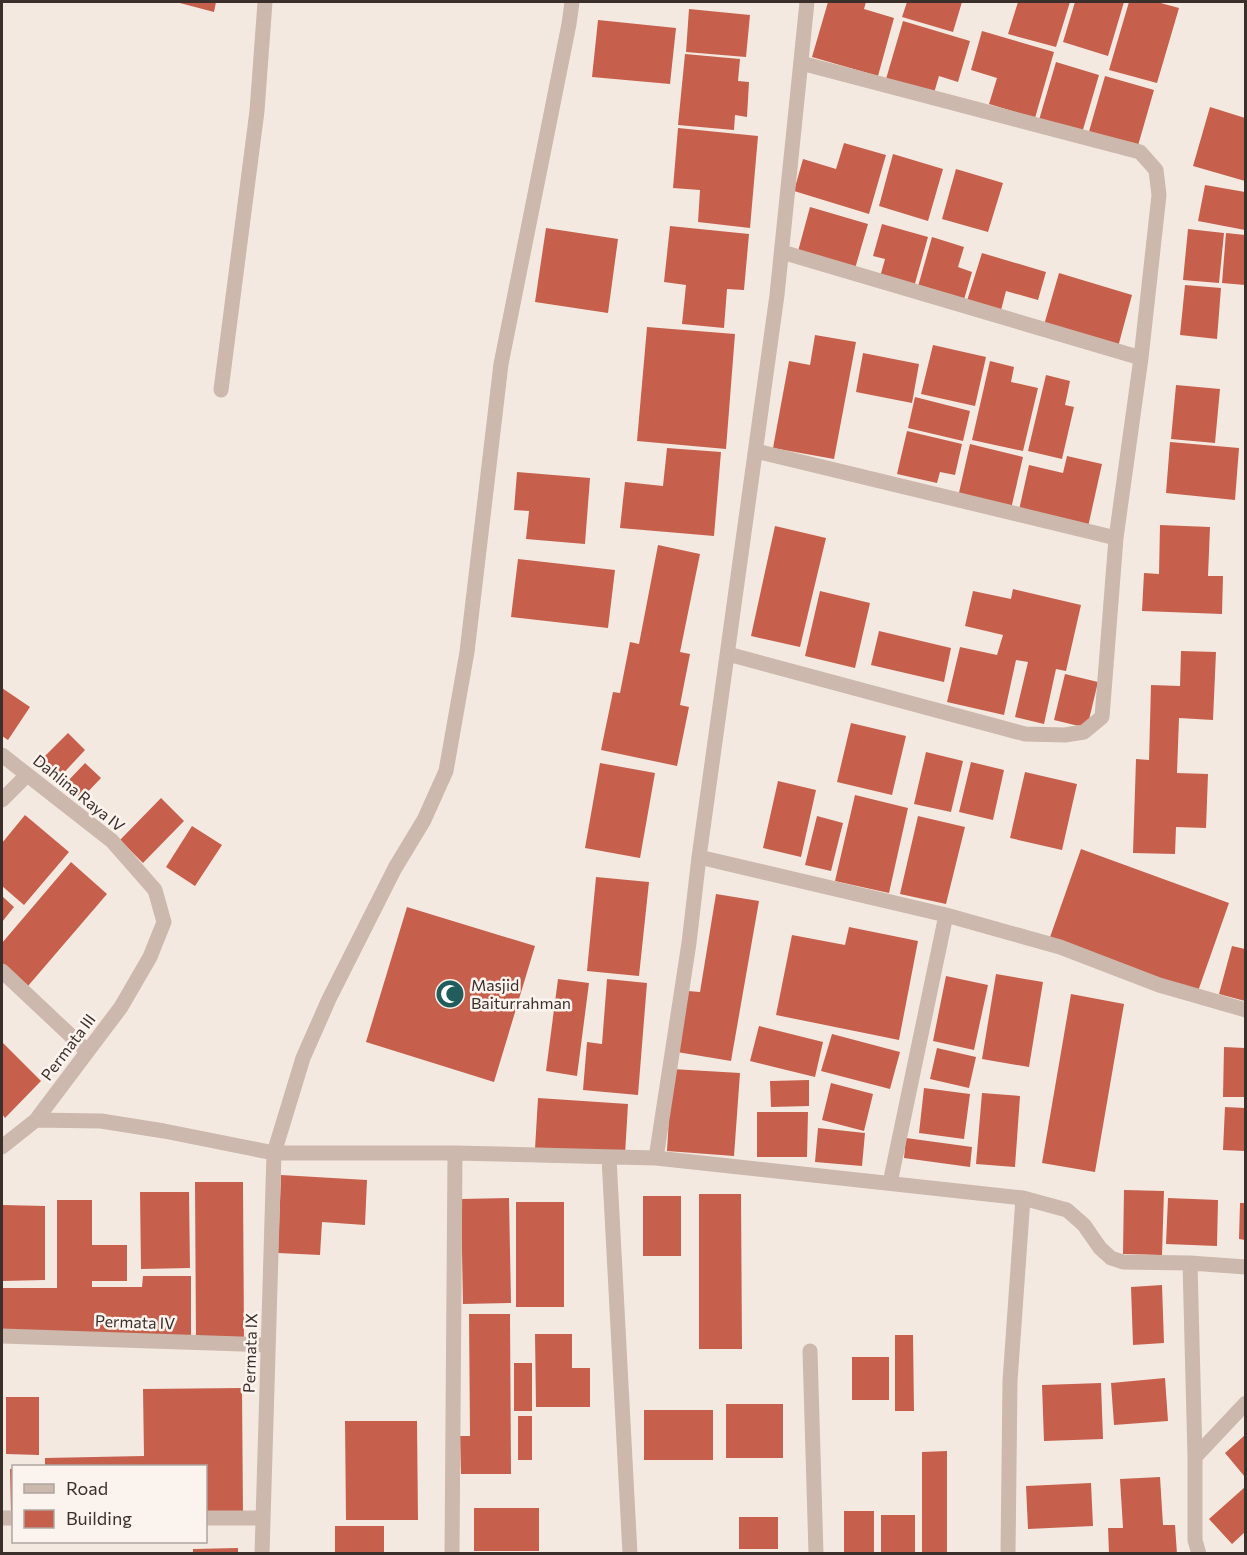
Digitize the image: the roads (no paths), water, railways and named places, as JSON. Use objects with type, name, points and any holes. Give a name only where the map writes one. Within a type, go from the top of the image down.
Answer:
[{"type":"street","points":[[221,390],[257,111],[265,2]]},
{"type":"street","name":"Permata IX","points":[[262,1554],[274,1153],[303,1058],[328,999],[395,868],[424,820],[446,771],[467,652],[501,364],[572,2]]},
{"type":"street","points":[[656,1158],[689,943],[782,252],[807,2]]},
{"type":"street","points":[[728,654],[1025,734],[1065,735],[1084,732],[1102,717],[1116,538],[1141,358],[1159,195],[1156,170],[1140,152],[801,63]]},
{"type":"street","points":[[782,252],[1141,358]]},
{"type":"street","points":[[756,451],[1116,538]]},
{"type":"street","name":"Dahlina Raya IV","points":[[2,755],[111,841],[155,890],[164,922],[150,957]]},
{"type":"street","points":[[2,800],[27,775]]},
{"type":"street","points":[[699,856],[945,915],[1060,947],[1160,985],[1245,1010]]},
{"type":"street","points":[[890,1183],[945,915]]},
{"type":"street","name":"Permata III","points":[[2,1147],[36,1120],[121,1007],[150,957]]},
{"type":"street","points":[[2,972],[87,1051]]},
{"type":"street","points":[[36,1120],[101,1120],[274,1153],[455,1153],[656,1158],[1023,1198],[1067,1210],[1084,1225],[1100,1248],[1111,1258],[1124,1262],[1245,1267]]},
{"type":"street","points":[[452,1554],[455,1153]]},
{"type":"street","points":[[609,1158],[630,1554]]},
{"type":"street","points":[[1008,1554],[1010,1381],[1023,1198]]},
{"type":"street","points":[[1190,1263],[1195,1540],[1200,1554]]},
{"type":"street","name":"Permata IV","points":[[2,1336],[268,1345]]},
{"type":"street","points":[[810,1351],[816,1554]]},
{"type":"street","points":[[1195,1457],[1245,1403]]},
{"type":"street","points":[[207,1518],[263,1518]]},
{"type":"place","name":"Masjid Baiturrahman","points":[[450,994]]}]
